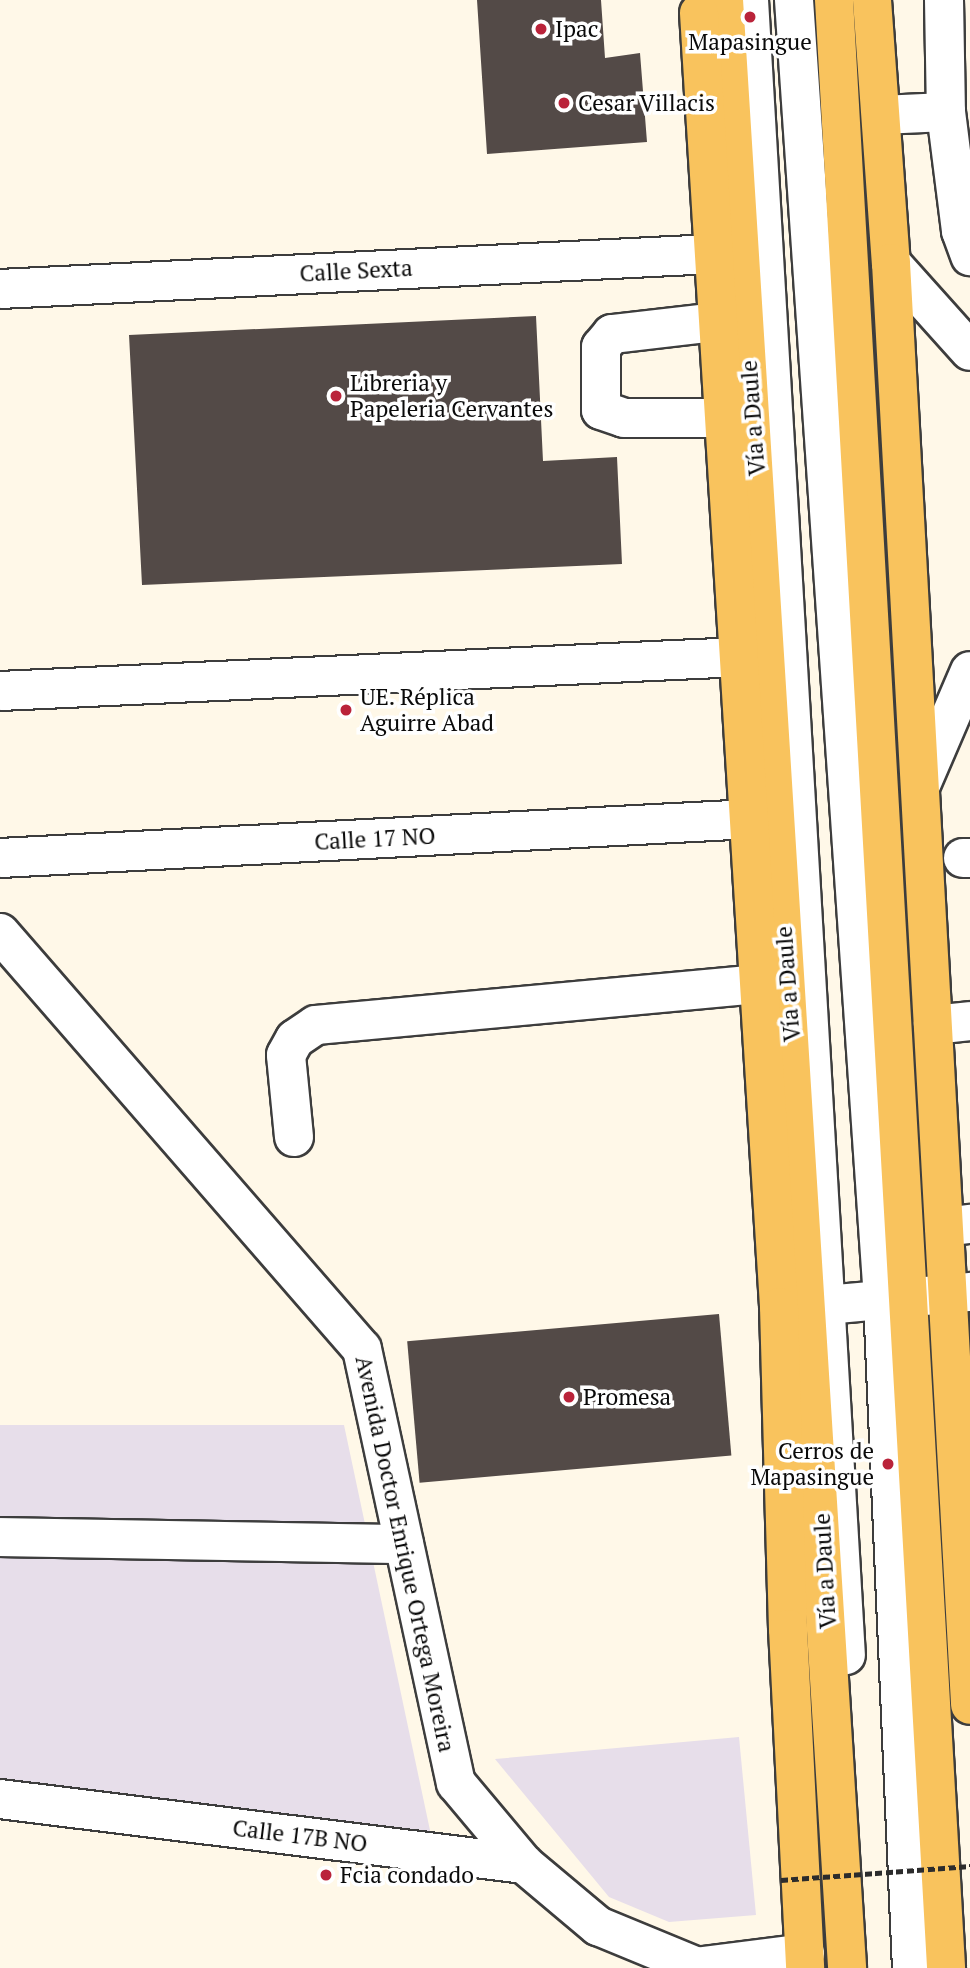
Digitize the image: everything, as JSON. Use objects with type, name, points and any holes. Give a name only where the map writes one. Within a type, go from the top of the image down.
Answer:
[{"type":"main road","name":"Vía a Daule","points":[[698,0],[716,322],[751,819],[779,1307],[788,1629],[805,1961]]},
{"type":"main road","name":"Vía a Daule","points":[[724,0],[747,323],[847,1968]]},
{"type":"main road","points":[[834,0],[900,1126],[896,1298],[946,1968]]},
{"type":"main road","points":[[872,0],[891,263],[920,787],[946,1032],[957,1225],[970,1705]]},
{"type":"main road","points":[[900,1126],[946,1032]]},
{"type":"street","name":"Vía a Daule","points":[[749,0],[827,1305],[861,1968]]},
{"type":"street","points":[[794,0],[896,1298],[912,1968]]},
{"type":"street","points":[[944,0],[947,112],[961,231],[970,256]]},
{"type":"street","points":[[881,115],[947,112]]},
{"type":"street","name":"Calle Sexta","points":[[0,289],[712,254]]},
{"type":"street","points":[[891,263],[970,351]]},
{"type":"street","points":[[716,322],[612,334],[601,347],[601,410],[624,418],[723,418]]},
{"type":"street","points":[[0,691],[740,657]]},
{"type":"street","points":[[920,787],[970,671]]},
{"type":"street","name":"Calle 17 NO","points":[[0,858],[751,819]]},
{"type":"street","name":"Avenida Doctor Enrique Ortega Moreira","points":[[0,933],[362,1349],[456,1783],[524,1864]]},
{"type":"street","points":[[294,1138],[286,1055],[295,1039],[316,1025],[760,984]]},
{"type":"street","points":[[827,1305],[959,1293]]},
{"type":"street","points":[[0,1537],[404,1544]]},
{"type":"street","name":"Calle 17B NO","points":[[0,1799],[524,1864]]},
{"type":"street","points":[[524,1864],[598,1926],[691,1967],[805,1961]]},
{"type":"path","points":[[781,1880],[970,1867]]},
{"type":"shaded area","points":[[0,1425],[344,1425],[431,1835],[0,1779]]},
{"type":"shaded area","points":[[739,1737],[756,1915],[669,1922],[609,1897],[495,1759]]},
{"type":"building","name":"Cesar Villacis","points":[[477,0],[601,0],[605,58],[640,53],[647,142],[487,154]]},
{"type":"building","name":"Libreria y Papeleria Cervantes","points":[[536,316],[543,461],[617,457],[622,564],[142,585],[129,335]]},
{"type":"building","name":"Promesa","points":[[719,1314],[731,1455],[420,1483],[407,1341]]},
{"type":"place","name":"Mapasingue","points":[[750,17]]},
{"type":"place","name":"Ipac","points":[[541,29]]},
{"type":"place","name":"Cesar Villacis","points":[[564,103]]},
{"type":"place","name":"Libreria y Papeleria Cervantes","points":[[336,396]]},
{"type":"place","name":"UE. Réplica Aguirre Abad","points":[[346,710]]},
{"type":"place","name":"Promesa","points":[[569,1397]]},
{"type":"place","name":"Cerros de Mapasingue","points":[[888,1464]]},
{"type":"place","name":"Fcia condado","points":[[326,1875]]}]
